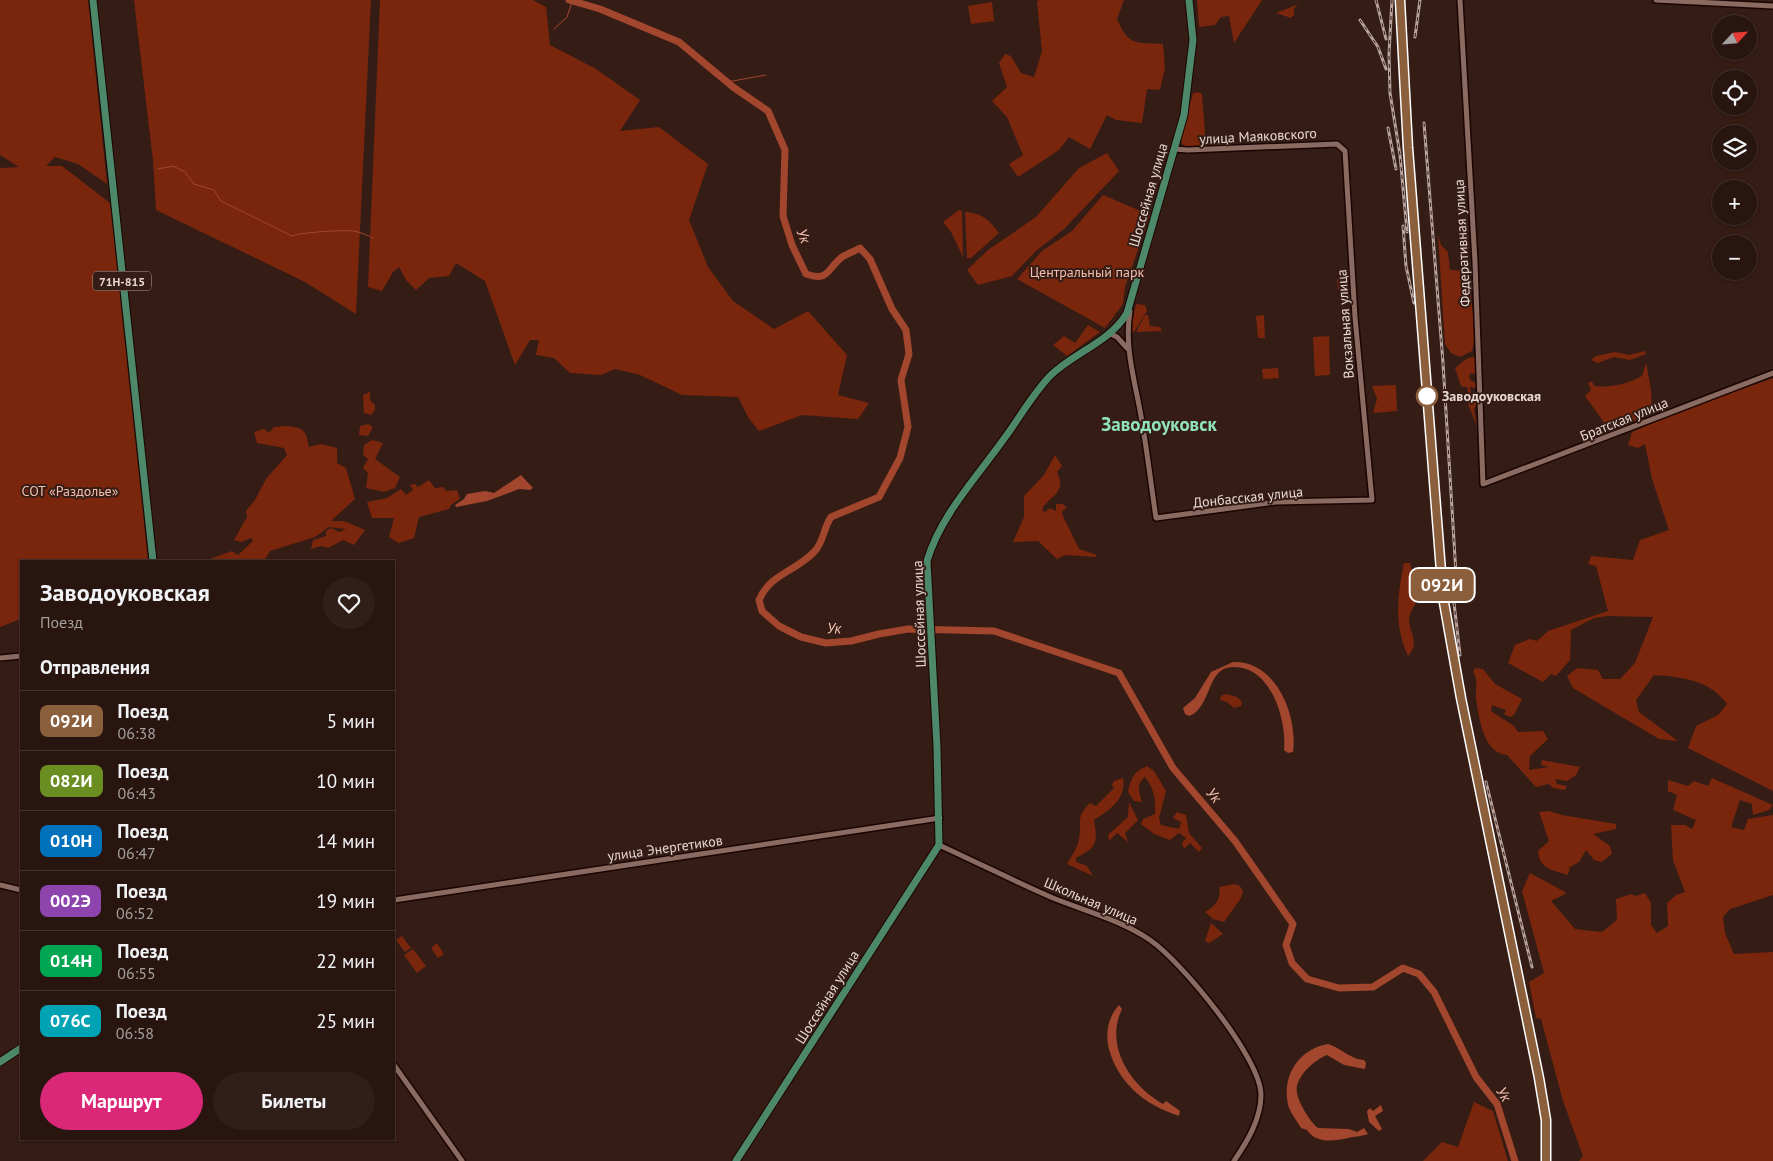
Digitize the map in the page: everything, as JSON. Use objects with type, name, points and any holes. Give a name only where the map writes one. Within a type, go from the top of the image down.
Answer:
[{"type":"main road","name":"71Н-815","points":[[93,0],[152,560]]},
{"type":"main road","name":"Шоссейная улица","points":[[736,1161],[938,845],[940,818],[927,561],[934,538],[1050,376],[1109,333],[1124,318],[1132,302],[1184,115],[1193,40],[1189,0]]},
{"type":"main road","points":[[0,1062],[20,1049]]},
{"type":"street","name":"Федеративная улица","points":[[1460,0],[1475,262],[1483,484]]},
{"type":"street","points":[[1656,0],[1773,6]]},
{"type":"street","name":"улица Маяковского","points":[[1174,149],[1337,144],[1342,147]]},
{"type":"street","name":"Вокзальная улица","points":[[1342,147],[1345,160],[1362,399],[1372,500]]},
{"type":"street","points":[[1128,351],[1127,329],[1132,302]]},
{"type":"street","points":[[1109,333],[1122,342],[1128,351]]},
{"type":"street","name":"Донбасская улица","points":[[1128,351],[1134,390],[1140,413],[1156,518],[1276,502],[1372,500]]},
{"type":"street","name":"Братская улица","points":[[1483,484],[1773,373]]},
{"type":"street","points":[[0,658],[20,656]]},
{"type":"street","name":"улица Энергетиков","points":[[395,900],[940,818]]},
{"type":"street","name":"Школьная улица","points":[[938,845],[1051,897],[1122,924],[1150,940],[1166,953],[1193,982],[1250,1060],[1259,1078],[1261,1095],[1258,1112],[1249,1139],[1234,1161]]},
{"type":"street","points":[[0,885],[20,890]]},
{"type":"street","points":[[395,1066],[462,1161]]},
{"type":"green space","name":"СОТ «Раздолье»","points":[[0,0],[88,0],[107,184],[78,164],[55,157],[46,166],[62,166],[110,203],[148,560],[20,560],[20,619],[0,627],[0,168],[19,167],[0,155]]},
{"type":"green space","points":[[134,0],[371,0],[356,314],[305,282],[156,210],[153,161]]},
{"type":"green space","points":[[380,0],[533,0],[546,7],[550,45],[596,69],[640,100],[620,131],[659,127],[708,164],[689,220],[708,267],[733,301],[774,329],[808,311],[847,355],[838,395],[869,403],[858,419],[802,415],[759,431],[748,417],[738,397],[682,395],[640,375],[615,369],[601,375],[570,373],[554,358],[536,355],[539,340],[530,340],[515,365],[485,281],[456,263],[449,276],[429,278],[416,290],[406,280],[399,267],[393,272],[382,291],[368,287]]},
{"type":"green space","points":[[1039,0],[1124,0],[1117,19],[1121,28],[1134,41],[1163,44],[1165,68],[1160,90],[1147,89],[1142,123],[1116,120],[1107,115],[1090,149],[1069,137],[1059,150],[1018,177],[1009,164],[1023,155],[1007,117],[992,101],[1007,87],[999,63],[1005,54],[1011,56],[1021,73],[1034,77],[1042,51],[1037,2]]},
{"type":"green space","points":[[1197,0],[1262,0],[1234,43],[1229,16],[1221,17],[1215,25],[1199,27]]},
{"type":"green space","points":[[992,2],[994,21],[971,24],[968,6]]},
{"type":"green space","points":[[1299,4],[1294,8],[1294,15],[1291,18],[1276,13]]},
{"type":"green space","points":[[1198,92],[1202,94],[1206,147],[1187,148],[1182,144],[1181,138],[1193,93]]},
{"type":"green space","points":[[1107,153],[1119,171],[1064,229],[1036,251],[1012,276],[978,285],[967,270],[988,250],[1036,217],[1079,168]]},
{"type":"green space","name":"Центральный парк","points":[[1103,195],[1150,215],[1125,287],[1123,304],[1105,328],[1017,279],[1042,251],[1072,231]]},
{"type":"green space","points":[[959,210],[962,211],[963,257],[951,232],[943,222]]},
{"type":"green space","points":[[965,212],[985,218],[999,233],[971,258],[967,258]]},
{"type":"green space","points":[[1438,235],[1441,245],[1448,252],[1450,270],[1469,271],[1474,342],[1472,351],[1460,357],[1451,353],[1445,344]]},
{"type":"green space","points":[[1337,279],[1347,279],[1348,286],[1344,287],[1348,287],[1348,290],[1338,290]]},
{"type":"green space","points":[[1136,304],[1145,305],[1147,311],[1134,332],[1130,332]]},
{"type":"green space","points":[[1145,315],[1148,315],[1150,326],[1160,327],[1162,331],[1136,332]]},
{"type":"green space","points":[[1264,315],[1265,338],[1258,338],[1256,316]]},
{"type":"green space","points":[[1088,325],[1100,332],[1067,356],[1053,345],[1064,336],[1075,343]]},
{"type":"green space","points":[[1329,336],[1330,375],[1315,376],[1313,337]]},
{"type":"green space","points":[[1645,351],[1646,354],[1630,360],[1614,357],[1598,363],[1591,360],[1596,356],[1615,352],[1629,355]]},
{"type":"green space","points":[[1476,356],[1475,374],[1471,373],[1469,376],[1470,380],[1476,383],[1476,388],[1470,387],[1471,394],[1478,399],[1474,410],[1478,429],[1467,401],[1468,388],[1461,386],[1455,368],[1466,359]]},
{"type":"green space","points":[[1646,363],[1650,381],[1650,413],[1611,432],[1585,396],[1591,390],[1588,383],[1592,381],[1594,386],[1606,386],[1619,385],[1631,381],[1642,376]]},
{"type":"green space","points":[[1278,368],[1279,378],[1263,379],[1262,369]]},
{"type":"green space","points":[[1773,378],[1773,791],[1688,748],[1696,726],[1718,715],[1727,704],[1720,696],[1704,685],[1675,677],[1654,675],[1636,700],[1639,712],[1678,741],[1659,739],[1573,688],[1567,676],[1577,668],[1598,670],[1603,679],[1620,679],[1635,663],[1653,617],[1608,616],[1594,618],[1571,630],[1570,660],[1556,676],[1551,674],[1543,682],[1508,663],[1515,645],[1530,639],[1537,641],[1548,631],[1608,611],[1596,566],[1588,564],[1591,556],[1633,560],[1640,540],[1669,530],[1652,479],[1645,444],[1638,448],[1628,445],[1632,432],[1685,409]]},
{"type":"green space","points":[[1396,385],[1397,411],[1373,413],[1377,399],[1372,386]]},
{"type":"green space","points":[[370,392],[370,400],[375,405],[375,410],[371,415],[364,413],[363,395]]},
{"type":"green space","points":[[368,424],[373,427],[368,436],[359,435],[360,426]]},
{"type":"green space","points":[[287,426],[301,429],[307,437],[309,447],[321,444],[337,448],[337,463],[346,468],[355,499],[331,521],[344,521],[365,530],[354,545],[343,540],[328,548],[321,546],[311,549],[313,540],[326,536],[326,531],[331,528],[339,532],[346,529],[329,527],[315,537],[270,551],[265,560],[207,560],[232,551],[238,555],[253,541],[251,538],[241,542],[234,540],[247,517],[246,511],[255,500],[266,479],[287,455],[284,448],[257,443],[254,432],[264,429],[269,433],[274,427]]},
{"type":"green space","points":[[372,440],[383,443],[375,459],[400,477],[395,488],[384,492],[366,488],[368,473],[363,468],[368,459],[363,455],[364,445]]},
{"type":"green space","points":[[1055,455],[1062,466],[1057,472],[1060,484],[1058,492],[1043,507],[1043,511],[1045,512],[1050,508],[1056,511],[1056,504],[1063,504],[1067,508],[1063,510],[1062,514],[1079,549],[1097,555],[1096,557],[1065,555],[1057,559],[1038,541],[1013,542],[1024,517],[1024,496],[1044,475]]},
{"type":"green space","points":[[429,480],[435,488],[443,487],[446,491],[457,490],[460,499],[451,505],[449,509],[419,517],[414,538],[399,543],[389,537],[394,518],[372,518],[367,502],[387,498],[401,489],[406,495],[413,490],[410,485],[415,484],[418,487]]},
{"type":"green space","points":[[1404,563],[1410,563],[1416,592],[1416,602],[1409,620],[1414,642],[1412,651],[1408,656],[1400,633],[1398,610]]},
{"type":"green space","points":[[1475,668],[1483,669],[1495,684],[1522,699],[1514,715],[1510,717],[1504,714],[1506,710],[1492,705],[1491,711],[1514,726],[1518,732],[1543,731],[1548,739],[1530,756],[1529,770],[1549,767],[1541,765],[1542,760],[1580,767],[1576,775],[1567,781],[1555,779],[1557,784],[1567,786],[1565,790],[1553,788],[1549,784],[1536,787],[1507,755],[1499,753],[1492,748],[1484,733],[1477,706],[1476,681],[1473,672]]},
{"type":"green space","points":[[1226,694],[1237,697],[1242,702],[1241,706],[1234,708],[1227,702],[1220,700],[1221,696]]},
{"type":"green space","points":[[1147,766],[1154,771],[1166,791],[1159,818],[1161,825],[1179,829],[1181,822],[1173,818],[1177,812],[1186,815],[1189,833],[1202,848],[1199,852],[1190,843],[1184,849],[1182,843],[1186,838],[1179,833],[1170,840],[1154,834],[1141,824],[1143,819],[1155,814],[1155,799],[1152,790],[1145,777],[1139,785],[1142,802],[1134,801],[1128,792],[1133,776]]},
{"type":"green space","points":[[1123,778],[1124,785],[1116,803],[1094,820],[1096,839],[1094,844],[1088,851],[1076,858],[1076,862],[1087,866],[1093,876],[1067,864],[1078,842],[1082,812],[1090,803],[1096,806],[1114,788],[1112,785],[1114,781]]},
{"type":"green space","points":[[1712,778],[1773,805],[1769,810],[1753,815],[1752,804],[1740,800],[1731,827],[1744,830],[1748,819],[1773,815],[1773,895],[1730,909],[1723,917],[1725,933],[1734,954],[1773,952],[1773,1161],[1579,1161],[1583,1156],[1563,1101],[1541,1019],[1536,1018],[1529,982],[1544,973],[1522,891],[1530,873],[1567,893],[1551,901],[1575,929],[1602,932],[1617,920],[1616,899],[1631,894],[1636,896],[1645,893],[1651,903],[1651,925],[1657,933],[1668,926],[1667,903],[1676,895],[1685,892],[1673,860],[1671,825],[1685,825],[1692,829],[1696,820],[1673,810],[1677,795],[1668,791],[1668,780],[1688,786],[1694,781],[1708,786]]},
{"type":"green space","points":[[1129,802],[1138,820],[1125,833],[1128,842],[1117,833],[1109,841],[1108,835],[1128,817]]},
{"type":"green space","points":[[1549,811],[1616,824],[1616,829],[1593,834],[1610,846],[1612,854],[1602,862],[1594,860],[1586,850],[1579,862],[1570,867],[1568,875],[1548,868],[1541,862],[1538,851],[1549,841],[1539,812]]},
{"type":"green space","points":[[1235,884],[1240,886],[1243,891],[1241,898],[1224,922],[1213,919],[1205,912],[1218,899],[1219,887]]},
{"type":"green space","points":[[1211,923],[1223,934],[1209,943],[1205,941]]},
{"type":"green space","points":[[402,936],[411,948],[405,952],[396,940]]},
{"type":"green space","points":[[437,943],[444,954],[438,958],[431,948]]},
{"type":"green space","points":[[413,949],[426,966],[417,973],[404,955]]},
{"type":"green space","points":[[1474,1102],[1493,1111],[1508,1161],[1423,1161],[1442,1142],[1458,1147]]},
{"type":"shaded area","points":[[521,475],[533,488],[530,490],[519,489],[487,501],[456,507],[455,505],[464,499],[467,494],[485,491],[494,493]]},
{"type":"shaded area","points":[[1233,662],[1248,664],[1261,670],[1272,680],[1281,693],[1288,707],[1292,722],[1293,752],[1288,753],[1284,750],[1283,724],[1274,696],[1257,675],[1246,669],[1232,667],[1224,669],[1213,681],[1202,705],[1196,712],[1189,716],[1185,714],[1183,708],[1195,698],[1211,672]]},
{"type":"shaded area","points":[[1119,1005],[1122,1009],[1117,1023],[1116,1037],[1124,1064],[1131,1076],[1141,1087],[1163,1104],[1166,1101],[1180,1111],[1179,1116],[1144,1099],[1126,1082],[1113,1061],[1107,1037],[1108,1026],[1112,1015]]},
{"type":"shaded area","points":[[1328,1044],[1354,1058],[1364,1060],[1366,1063],[1365,1069],[1344,1065],[1327,1055],[1322,1057],[1301,1076],[1297,1086],[1300,1103],[1318,1128],[1349,1129],[1357,1132],[1364,1128],[1368,1134],[1337,1140],[1315,1138],[1307,1130],[1301,1128],[1289,1108],[1287,1086],[1289,1076],[1294,1067],[1308,1052]]},
{"type":"shaded area","points":[[1381,1105],[1383,1111],[1375,1116],[1382,1129],[1379,1131],[1369,1122],[1367,1111],[1370,1108],[1373,1111]]},
{"type":"waterway","name":"Ук","points":[[569,0],[600,9],[679,42],[733,87],[768,111],[785,150],[783,216],[792,245],[806,274],[814,276],[824,275],[842,257],[860,248],[870,259],[892,309],[906,330],[909,354],[901,380],[908,427],[900,458],[879,497],[831,517],[820,544],[814,552],[807,559],[770,584],[759,600],[762,611],[779,626],[801,637],[826,643],[851,641],[908,629],[994,631],[1119,673],[1173,768],[1235,841],[1293,924],[1286,945],[1292,963],[1307,979],[1339,988],[1373,987],[1403,968],[1419,974],[1434,992],[1476,1077],[1497,1104],[1515,1161]]},
{"type":"waterway","points":[[554,29],[567,17],[572,2]]},
{"type":"waterway","points":[[727,82],[766,75]]},
{"type":"waterway","points":[[158,169],[173,166],[185,172],[194,184],[214,190],[221,201],[292,236],[313,232],[353,231],[373,238]]},
{"type":"railway","points":[[1376,0],[1386,39]]},
{"type":"railway","points":[[1392,0],[1389,54],[1390,93],[1400,155],[1407,232]]},
{"type":"railway","points":[[1400,0],[1404,89],[1443,597],[1461,698],[1539,1078],[1546,1121],[1546,1161]]},
{"type":"railway","points":[[1415,37],[1420,0]]},
{"type":"railway","points":[[1360,20],[1378,47],[1386,69]]},
{"type":"railway","points":[[1424,123],[1443,363],[1456,574]]},
{"type":"railway","points":[[1388,128],[1396,169]]},
{"type":"railway","points":[[1403,226],[1406,266],[1414,303]]},
{"type":"railway","points":[[1454,603],[1460,655]]},
{"type":"railway","points":[[1486,782],[1532,967]]},
{"type":"train","name":"092И","points":[[1400,0],[1408,148],[1445,613],[1544,1105],[1547,1141],[1546,1161]]},
{"type":"place","name":"Заводоуковская","points":[[1427,396]]},
{"type":"district","name":"Заводоуковск","points":[[1159,424]]}]
